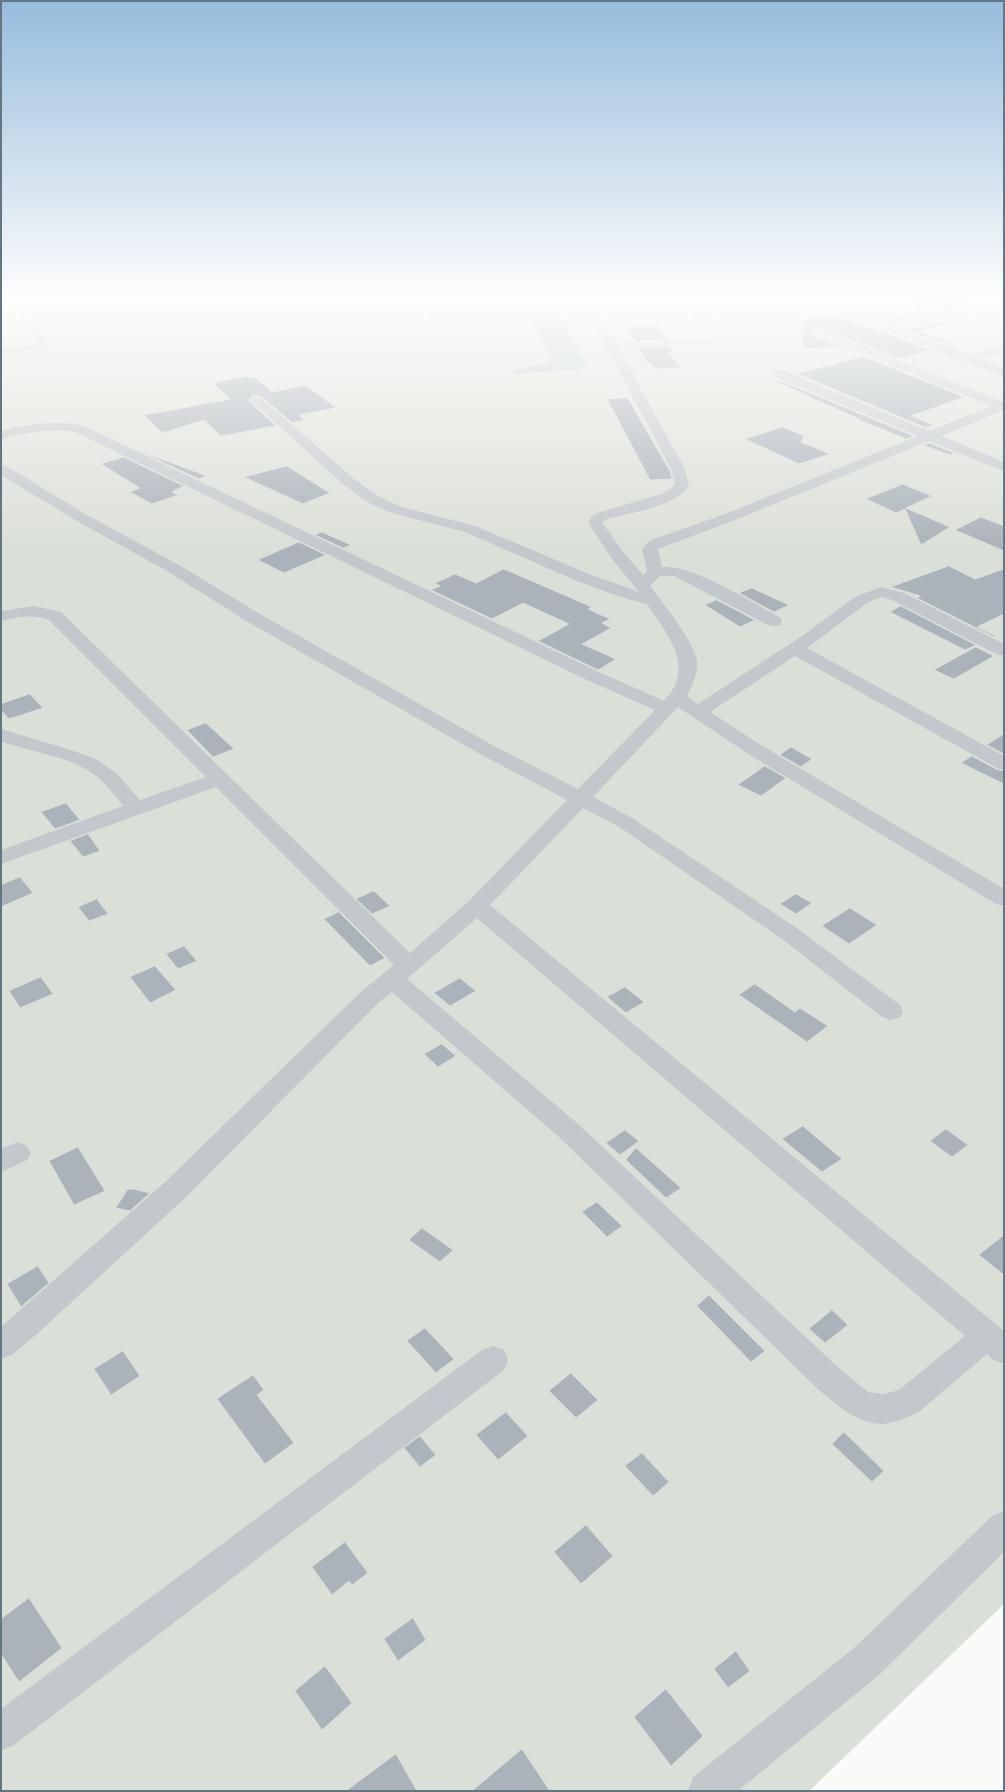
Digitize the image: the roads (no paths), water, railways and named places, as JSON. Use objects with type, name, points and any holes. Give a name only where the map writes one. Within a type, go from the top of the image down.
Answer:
[{"type":"street","points":[[1,1345],[27,1324],[175,1190],[371,996],[400,973],[477,906],[582,799],[672,703],[685,683],[688,661],[679,639],[650,586],[618,556],[595,522],[602,516],[660,500],[679,490],[682,484],[678,468],[632,383]]},
{"type":"street","points":[[801,383],[1004,467]]},
{"type":"street","points":[[945,383],[1004,406]]},
{"type":"street","points":[[256,400],[340,473],[375,500],[402,511],[469,528],[582,577],[632,596],[650,586],[668,571],[687,576],[774,621]]},
{"type":"street","points":[[650,586],[650,550],[652,546],[659,542],[730,517],[1004,406]]},
{"type":"street","points":[[1,435],[28,429],[71,426],[79,428],[593,676],[698,711],[757,751],[1004,899]]},
{"type":"street","points":[[2,470],[82,518],[173,568],[254,618],[487,750],[625,822],[790,934],[891,1011]]},
{"type":"street","points":[[698,711],[811,638],[860,600],[881,592],[898,596],[1004,651]]},
{"type":"street","points":[[1,616],[32,610],[54,616],[219,778],[400,973],[568,1130],[830,1380],[861,1405],[884,1409],[908,1402],[996,1343],[477,906]]},
{"type":"street","points":[[794,648],[1004,764]]},
{"type":"street","points":[[1,735],[45,748],[84,762],[101,770],[136,809]]},
{"type":"street","points":[[1,857],[219,778]]},
{"type":"street","points":[[1,1732],[493,1360]]},
{"type":"street","points":[[707,1791],[867,1661],[1004,1528]]}]
